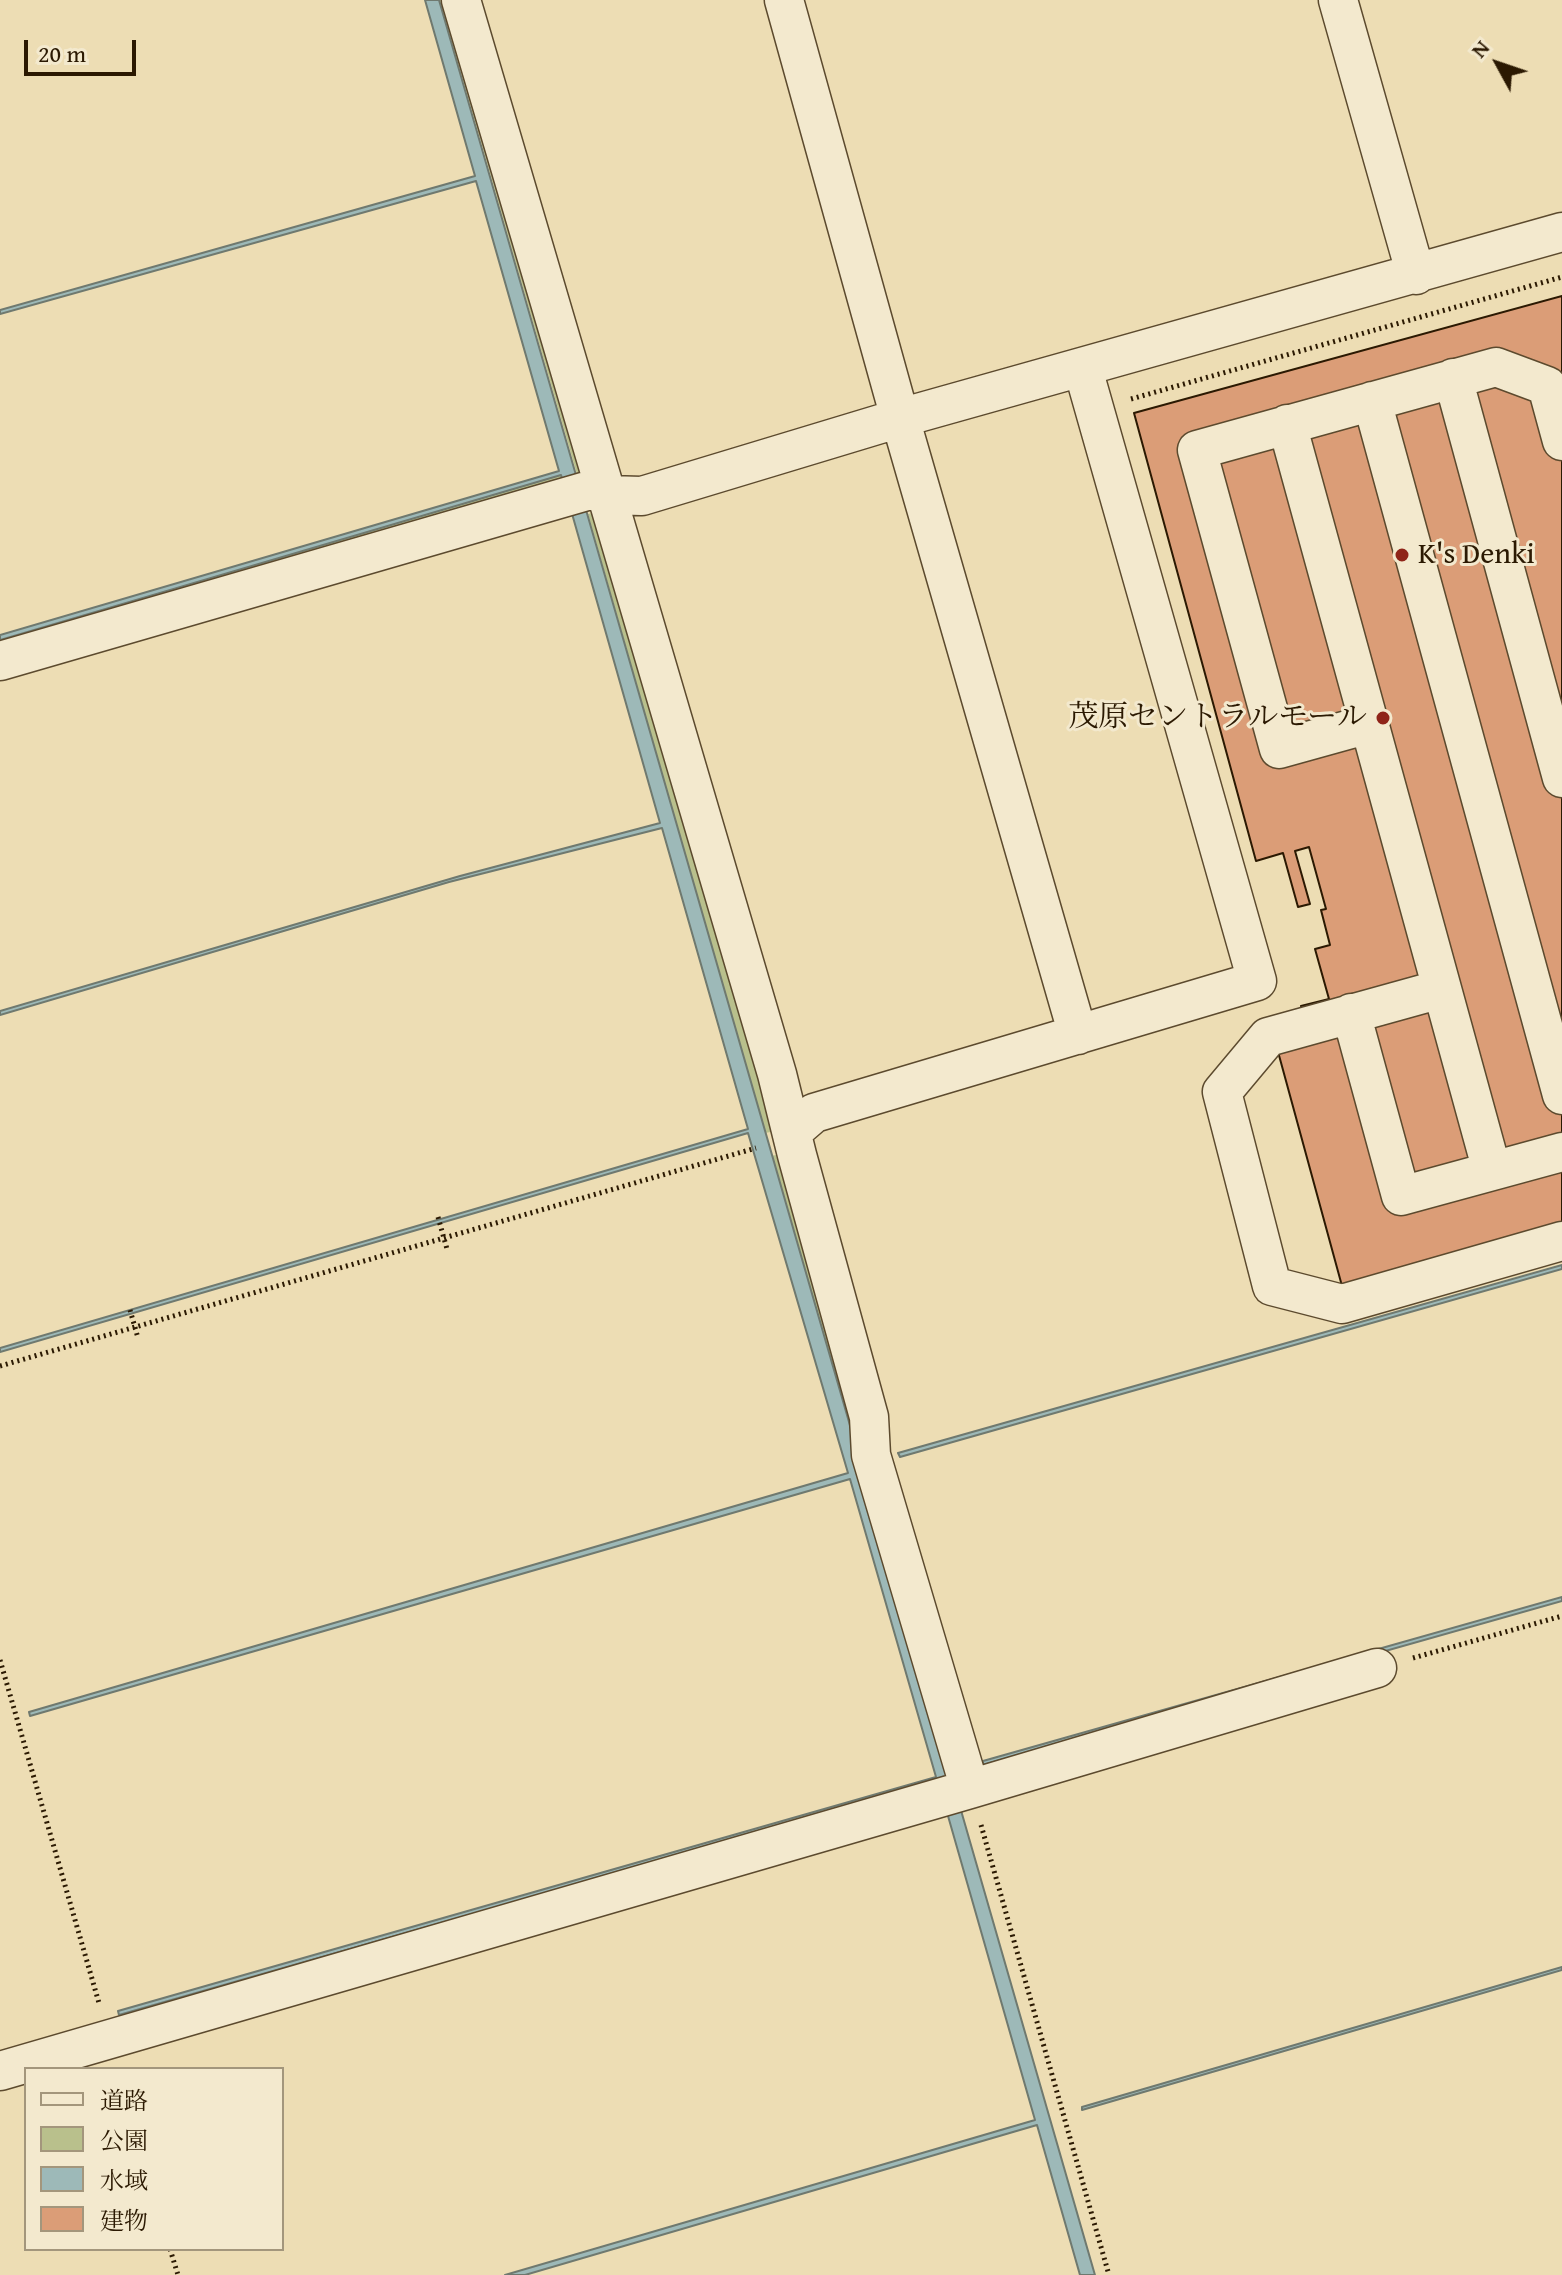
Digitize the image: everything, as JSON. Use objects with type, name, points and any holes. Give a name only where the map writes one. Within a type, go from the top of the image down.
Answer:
[{"type":"street","points":[[461,0],[777,1074],[869,1417],[871,1455],[970,1789]]},
{"type":"street","points":[[784,0],[900,418],[1078,1035]]},
{"type":"street","points":[[1338,0],[1416,275]]},
{"type":"street","points":[[0,661],[590,490],[607,495],[642,496],[900,418],[1562,232]]},
{"type":"street","points":[[1369,724],[1279,749],[1197,450],[1496,367],[1547,386],[1562,441]]},
{"type":"street","points":[[792,1132],[814,1113],[1257,981],[1083,369]]},
{"type":"street","points":[[1453,378],[1562,778]]},
{"type":"street","points":[[1372,401],[1562,1095]]},
{"type":"street","points":[[1287,424],[1492,1171]]},
{"type":"street","points":[[1441,989],[1268,1037],[1222,1092],[1272,1286],[1342,1304],[1562,1241]]},
{"type":"street","points":[[1351,1013],[1401,1196],[1562,1152]]},
{"type":"street","points":[[0,2071],[1377,1668]]},
{"type":"path","points":[[1125,404],[1129,400],[1562,277]]},
{"type":"path","points":[[0,1366],[781,1141],[792,1132]]},
{"type":"path","points":[[438,1217],[447,1249]]},
{"type":"path","points":[[130,1310],[138,1338]]},
{"type":"path","points":[[1377,1668],[1562,1616]]},
{"type":"path","points":[[0,1660],[110,2039]]},
{"type":"path","points":[[970,1789],[1109,2275]]},
{"type":"path","points":[[171,2251],[178,2275]]},
{"type":"green space","points":[[440,0],[445,0],[583,472],[577,474]]},
{"type":"green space","points":[[561,475],[562,478],[0,642],[0,640]]},
{"type":"green space","points":[[596,512],[776,1131],[765,1133],[588,514]]},
{"type":"green space","points":[[776,1155],[958,1776],[953,1782],[771,1156]]},
{"type":"water","points":[[425,0],[439,0],[1095,2275],[1080,2275],[1037,2125],[525,2275],[505,2275],[1035,2120],[938,1781],[119,2015],[118,2011],[936,1777],[850,1479],[30,1716],[29,1712],[848,1473],[748,1133],[0,1352],[0,1348],[748,1129],[662,828],[449,882],[0,1015],[0,1011],[460,876],[660,823],[561,475],[0,640],[0,635],[559,471],[476,181],[0,314],[0,310],[475,176]]},
{"type":"water","points":[[1562,1265],[1562,1269],[900,1457],[898,1453]]},
{"type":"water","points":[[1562,1597],[1562,1601],[983,1765],[983,1761]]},
{"type":"water","points":[[1562,1967],[1562,1970],[1082,2110],[1082,2107]]},
{"type":"building","name":"茂原セントラルモール","points":[[1562,296],[1562,1225],[1342,1286],[1274,1037],[1307,1028],[1301,1006],[1329,999],[1315,949],[1330,945],[1321,910],[1326,909],[1309,847],[1295,851],[1310,904],[1298,907],[1283,853],[1256,861],[1134,413]]},
{"type":"place","name":"K's Denki","points":[[1402,555]]},
{"type":"place","name":"茂原セントラルモール","points":[[1383,718]]}]
